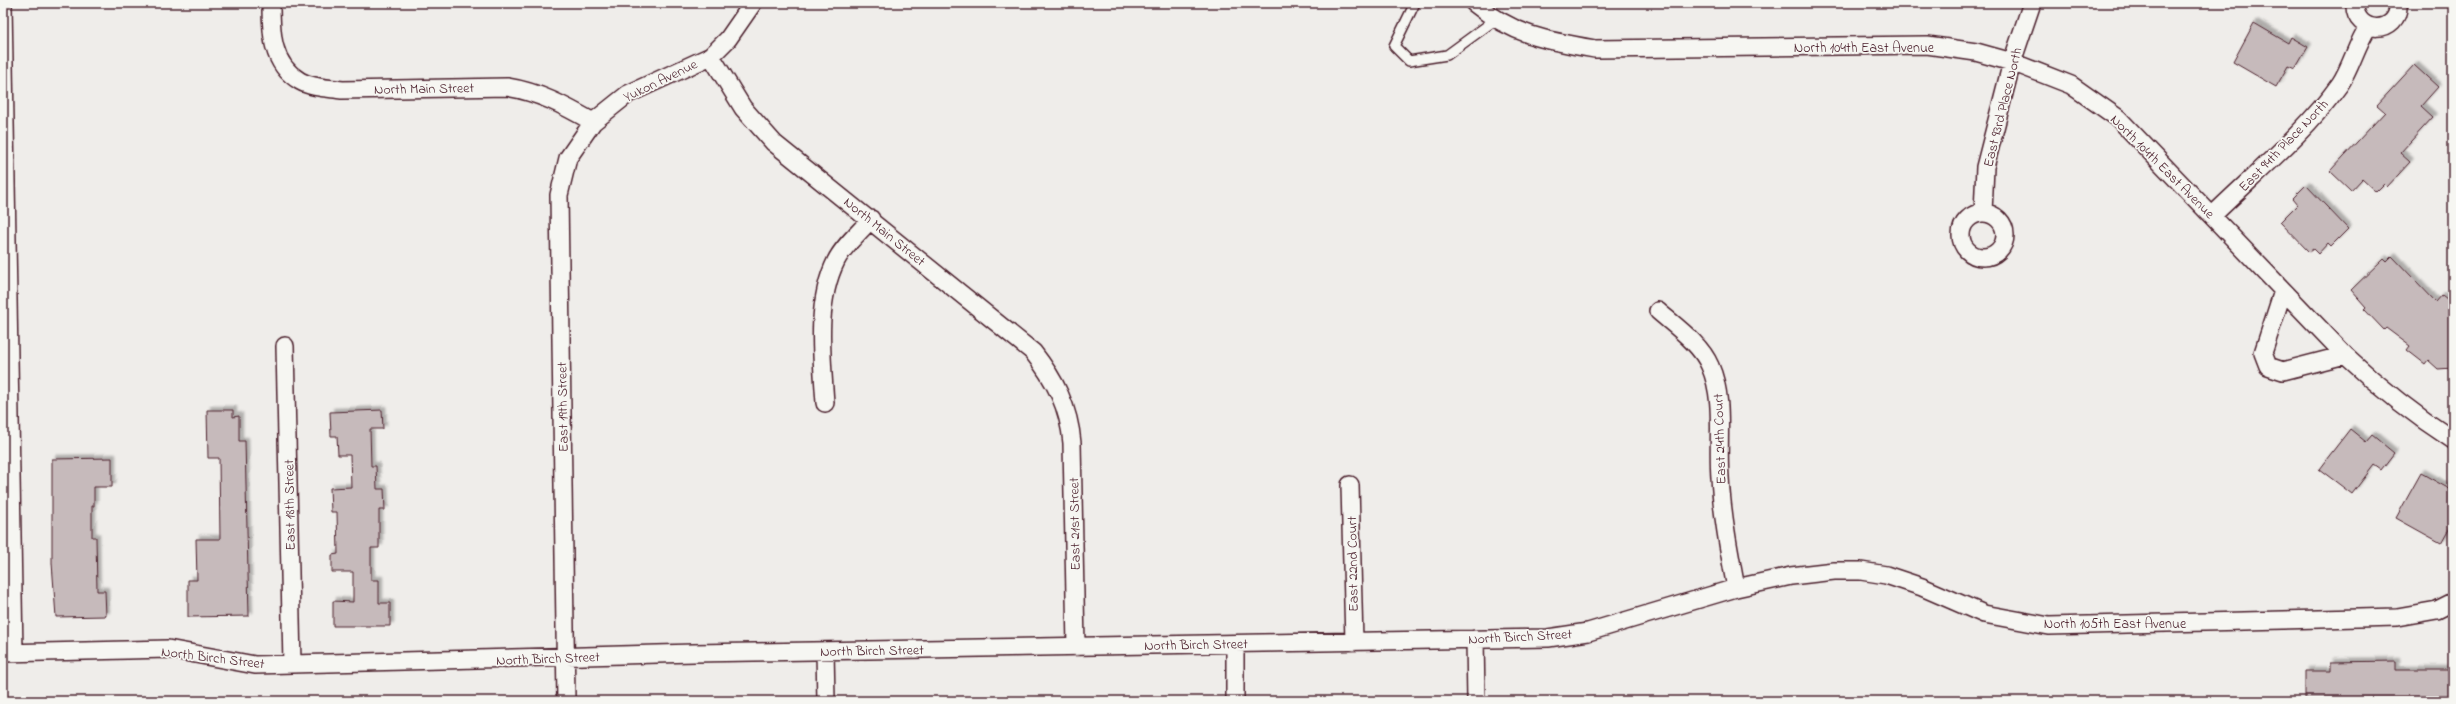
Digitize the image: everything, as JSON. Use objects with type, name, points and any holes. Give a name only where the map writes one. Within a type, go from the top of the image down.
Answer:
[{"type":"street","name":"North Main Street","points":[[270,3],[271,39],[276,54],[287,69],[300,81],[317,86],[342,90],[507,87],[530,91],[563,105],[593,122]]},
{"type":"street","name":"Yukon Avenue","points":[[593,122],[628,94],[710,56],[728,39],[753,3]]},
{"type":"street","name":"North 104th East Avenue","points":[[1474,3],[1495,20],[1544,40],[1595,48],[1927,45],[1976,52],[2012,62],[2071,85],[2118,118],[2213,215],[2283,291],[2345,355],[2381,388],[2416,416],[2453,440]]},
{"type":"street","name":"East 93rd Place North","points":[[1983,213],[1986,167],[2012,62],[2032,3]]},
{"type":"street","points":[[2355,3],[2357,17],[2368,27],[2377,28],[2390,24],[2398,12],[2398,3]]},
{"type":"street","points":[[3,5],[9,653]]},
{"type":"street","name":"East 94th Place North","points":[[2213,215],[2320,110],[2341,82],[2357,43],[2368,27]]},
{"type":"street","name":"North Main Street","points":[[710,56],[733,95],[758,127],[774,143],[871,219],[1033,352],[1054,381],[1064,402]]},
{"type":"street","name":"East 19th Street","points":[[566,701],[559,194],[568,158],[593,122]]},
{"type":"street","points":[[825,403],[822,335],[826,293],[836,261],[871,219]]},
{"type":"street","points":[[2283,291],[2263,353],[2268,366],[2283,371],[2345,355]]},
{"type":"street","name":"East 24th Court","points":[[1658,311],[1696,345],[1710,364],[1718,388],[1720,476],[1726,534],[1736,588]]},
{"type":"street","name":"East 18th Street","points":[[285,346],[292,664]]},
{"type":"street","name":"East 21st Street","points":[[1064,402],[1070,422],[1072,444],[1076,646]]},
{"type":"street","name":"East 22nd Court","points":[[1350,485],[1354,642]]},
{"type":"street","name":"North 105th East Avenue","points":[[1736,588],[1791,576],[1861,571],[1886,575],[1922,587],[1984,614],[2049,626],[2397,617],[2437,610],[2453,602]]},
{"type":"street","name":"North Birch Street","points":[[9,653],[168,649],[255,665],[825,651],[1548,638],[1588,632],[1736,588]]},
{"type":"street","points":[[1475,639],[1476,701]]},
{"type":"street","points":[[1234,644],[1236,701]]},
{"type":"street","points":[[825,651],[826,701]]},
{"type":"lane","points":[[1415,3],[1394,46],[1409,62],[1447,55],[1495,20]]},
{"type":"building","points":[[2254,23],[2288,43],[2291,37],[2308,47],[2295,69],[2288,66],[2276,87],[2233,62]]},
{"type":"building","points":[[2414,65],[2438,87],[2421,106],[2433,117],[2400,153],[2410,162],[2387,187],[2384,184],[2376,192],[2362,179],[2351,191],[2330,171],[2385,112],[2377,105]]},
{"type":"building","points":[[2306,185],[2348,229],[2331,246],[2328,243],[2318,254],[2313,249],[2309,252],[2280,222],[2297,205],[2292,199]]},
{"type":"building","points":[[2392,256],[2436,302],[2442,295],[2453,304],[2453,368],[2438,369],[2428,360],[2425,364],[2407,350],[2410,346],[2386,328],[2384,330],[2364,309],[2366,307],[2351,290],[2383,259],[2386,262]]},
{"type":"building","points":[[207,410],[233,410],[233,417],[239,416],[239,441],[245,441],[249,616],[188,617],[188,580],[197,580],[196,539],[220,539],[219,458],[208,458]]},
{"type":"building","points":[[382,410],[383,429],[370,429],[371,466],[376,466],[377,489],[384,489],[385,510],[379,510],[379,548],[371,548],[371,580],[379,580],[379,603],[390,603],[390,626],[333,626],[333,601],[353,602],[353,572],[332,572],[332,555],[338,554],[337,512],[331,512],[330,488],[351,487],[350,455],[338,455],[337,436],[331,436],[330,412]]},
{"type":"building","points":[[2350,429],[2366,442],[2372,435],[2394,453],[2381,470],[2374,465],[2352,494],[2319,469]]},
{"type":"building","points":[[112,458],[112,487],[94,487],[94,506],[92,506],[92,537],[96,537],[97,591],[105,591],[106,616],[56,617],[52,563],[52,459]]},
{"type":"building","points":[[2421,473],[2453,491],[2453,521],[2441,543],[2396,518]]},
{"type":"building","points":[[2396,661],[2396,670],[2453,670],[2453,701],[2305,701],[2305,671],[2330,671],[2330,662]]}]
